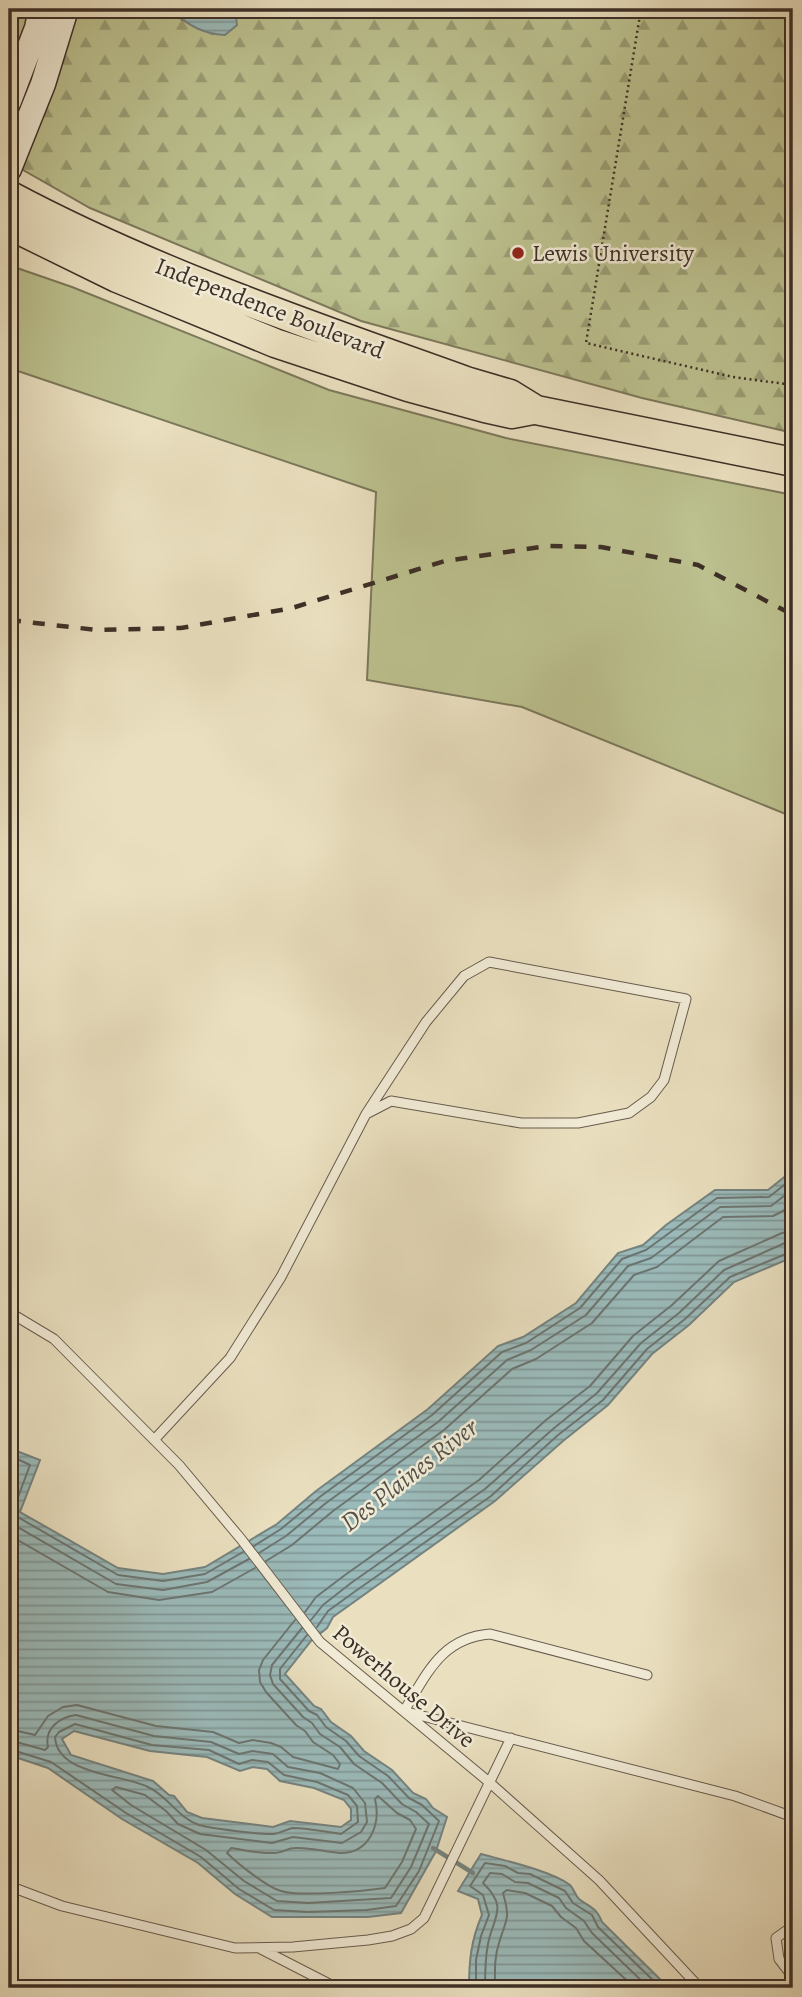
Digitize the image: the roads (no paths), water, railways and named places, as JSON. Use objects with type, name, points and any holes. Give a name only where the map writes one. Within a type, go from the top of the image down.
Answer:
[{"type":"main road","name":"Independence Boulevard","points":[[9,195],[102,242],[195,282],[469,382],[510,394],[536,410],[793,462]]},
{"type":"main road","name":"Independence Boulevard","points":[[9,225],[66,255],[275,343],[408,387],[485,408],[512,414],[536,410]]},
{"type":"street","points":[[9,100],[37,28],[41,9]]},
{"type":"street","points":[[9,169],[43,84],[66,9]]},
{"type":"lane","points":[[154,1440],[230,1358],[281,1277],[366,1114],[426,1022],[464,975],[489,962],[686,999],[664,1080],[651,1097],[629,1113],[578,1123],[521,1123],[391,1101],[366,1114]]},
{"type":"lane","name":"Powerhouse Drive","points":[[9,1312],[54,1339],[179,1465],[241,1539],[320,1642],[489,1783],[599,1880],[700,1988]]},
{"type":"lane","points":[[647,1675],[490,1634],[476,1635],[455,1642],[438,1658],[404,1711],[735,1796],[793,1818]]},
{"type":"lane","points":[[9,1886],[62,1906],[234,1948],[368,1940],[392,1936],[411,1929],[424,1918],[511,1738]]},
{"type":"lane","points":[[793,1926],[776,1938],[779,1959],[793,1977]]},
{"type":"lane","points":[[259,1948],[337,1988]]},
{"type":"water","points":[[172,9],[235,9],[237,25],[225,35],[210,33],[189,24]]},
{"type":"water","name":"Des Plaines River","points":[[793,1170],[793,1257],[734,1282],[689,1325],[652,1354],[608,1405],[495,1501],[333,1617],[327,1628],[311,1641],[285,1674],[331,1722],[351,1736],[364,1751],[392,1770],[413,1793],[426,1799],[433,1808],[447,1817],[436,1851],[401,1913],[368,1917],[272,1917],[235,1894],[198,1863],[122,1819],[48,1768],[9,1755],[9,1448],[40,1460],[20,1512],[118,1568],[163,1574],[205,1567],[277,1524],[316,1491],[428,1409],[498,1346],[523,1337],[576,1303],[618,1253],[643,1245],[715,1190],[768,1190]],"holes":[[[74,1731],[150,1751],[207,1757],[240,1771],[253,1767],[267,1769],[280,1781],[314,1788],[344,1800],[351,1809],[351,1820],[341,1827],[290,1821],[273,1827],[202,1818],[187,1812],[174,1796],[153,1781],[71,1755],[62,1739]]]},
{"type":"water","points":[[481,1854],[540,1871],[570,1885],[579,1899],[595,1911],[602,1922],[669,1988],[469,1988],[471,1951],[482,1915],[478,1899],[458,1891]]},
{"type":"waterway","points":[[433,1848],[473,1873]]},
{"type":"railway","points":[[9,620],[97,630],[181,628],[292,608],[445,561],[547,546],[601,547],[698,565],[793,615]]},
{"type":"place","name":"Lewis University","points":[[518,253]]}]
